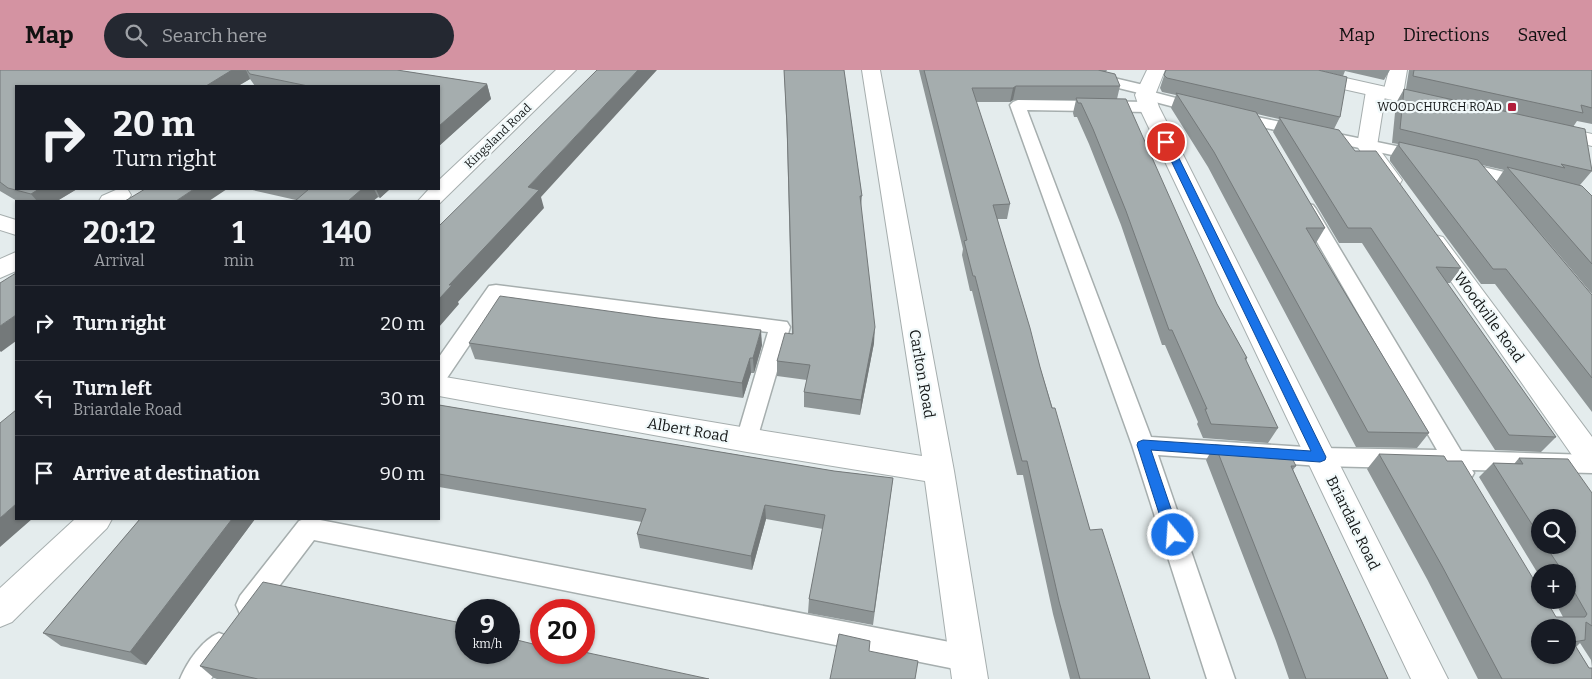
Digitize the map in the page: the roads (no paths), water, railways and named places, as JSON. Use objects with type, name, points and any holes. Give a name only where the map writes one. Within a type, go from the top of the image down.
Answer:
[{"type":"street","name":"Kingsland Road","points":[[430,200],[567,70]]},
{"type":"street","name":"Carlton Road","points":[[872,70],[939,471],[967,669]]},
{"type":"street","points":[[1285,70],[1459,110]]},
{"type":"street","points":[[1398,70],[1385,93],[1367,146],[1401,194]]},
{"type":"street","name":"Briardale Road","points":[[1149,90],[1320,457],[1430,679]]},
{"type":"street","points":[[1535,127],[1592,140]]},
{"type":"street","points":[[0,222],[15,228]]},
{"type":"street","name":"Woodville Road","points":[[1424,227],[1592,460]]},
{"type":"street","points":[[0,270],[15,261]]},
{"type":"street","name":"Albert Road","points":[[440,386],[747,440],[939,471]]},
{"type":"street","points":[[0,610],[95,520]]},
{"type":"lane","points":[[1062,70],[1149,90],[1238,118],[1443,162],[1547,188]]},
{"type":"lane","points":[[1149,90],[1018,105],[1143,445],[1221,679]]},
{"type":"lane","points":[[1238,118],[1267,139]]},
{"type":"lane","points":[[1475,170],[1493,192]]},
{"type":"lane","points":[[1296,190],[1474,494]]},
{"type":"lane","points":[[440,372],[496,291],[780,327],[747,440]]},
{"type":"lane","points":[[1143,445],[1320,457],[1592,464]]},
{"type":"lane","points":[[194,679],[308,528],[967,669]]},
{"type":"place","name":"WOODCHURCH ROAD","points":[[1512,107]]}]
